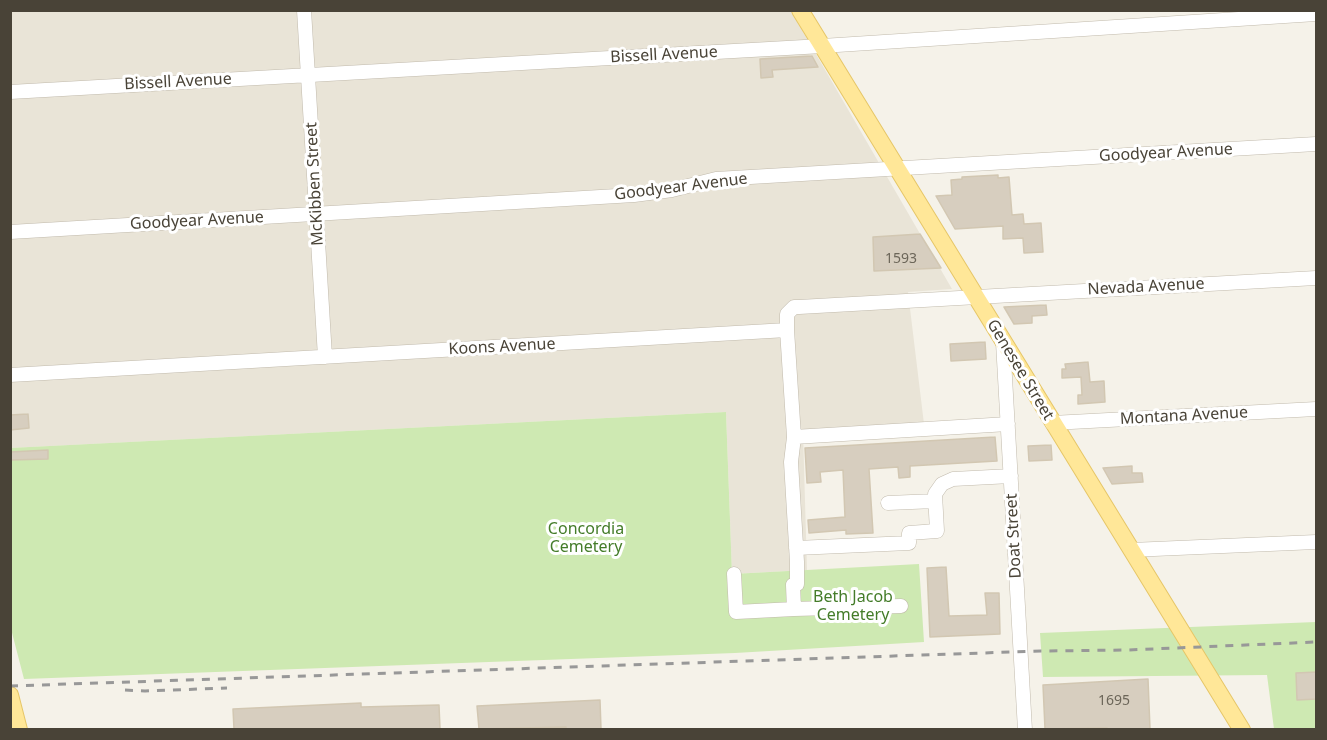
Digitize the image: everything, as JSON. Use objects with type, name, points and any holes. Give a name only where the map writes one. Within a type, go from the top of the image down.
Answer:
[{"type":"main road","name":"Genesee Street","points":[[800,10],[1242,729]]},
{"type":"main road","points":[[10,695],[18,729]]},
{"type":"street","name":"McKibben Street","points":[[304,10],[325,357]]},
{"type":"street","name":"Bissell Avenue","points":[[10,92],[822,46],[1317,14]]},
{"type":"street","name":"Goodyear Avenue","points":[[10,231],[634,195],[672,190],[712,180],[1317,144]]},
{"type":"street","name":"Nevada Avenue","points":[[976,297],[1317,278]]},
{"type":"street","points":[[794,609],[793,585],[796,584],[797,566],[791,462],[794,436],[787,314],[794,307],[976,297]]},
{"type":"street","name":"Koons Avenue","points":[[10,375],[787,330]]},
{"type":"street","name":"Doat Street","points":[[1003,342],[1025,729]]},
{"type":"street","name":"Montana Avenue","points":[[1052,423],[1317,409]]},
{"type":"street","points":[[794,436],[1008,424]]},
{"type":"street","points":[[796,548],[909,543],[909,533],[937,531],[935,494],[942,484],[953,479],[1011,476]]},
{"type":"street","points":[[888,503],[935,501]]},
{"type":"street","points":[[1131,550],[1317,542]]},
{"type":"street","points":[[734,574],[736,612],[901,606]]},
{"type":"shaded area","points":[[11,11],[791,11],[952,289],[908,292],[924,424],[803,432],[807,570],[732,574],[726,412],[11,448]]},
{"type":"green space","name":"Concordia Cemetery","points":[[726,412],[732,574],[919,564],[924,642],[735,653],[24,679],[10,625],[10,448]]},
{"type":"green space","points":[[1316,622],[1316,729],[1274,729],[1267,675],[1043,677],[1040,633]]},
{"type":"building","points":[[812,56],[818,67],[772,70],[773,77],[761,78],[760,59]]},
{"type":"building","points":[[998,175],[998,178],[1009,177],[1012,215],[1023,214],[1024,224],[1041,223],[1043,252],[1024,253],[1023,238],[1003,239],[1003,226],[955,229],[936,196],[952,195],[951,180],[962,179],[962,177]]},
{"type":"building","points":[[920,234],[941,268],[874,271],[873,237]]},
{"type":"building","points":[[1046,305],[1047,315],[1032,316],[1032,323],[1014,324],[1004,307]]},
{"type":"building","points":[[985,342],[986,359],[951,361],[950,344]]},
{"type":"building","points":[[1088,362],[1090,382],[1104,381],[1105,402],[1078,404],[1078,395],[1082,395],[1081,377],[1062,378],[1062,369],[1066,369],[1065,364]]},
{"type":"building","points":[[28,414],[29,428],[10,430],[10,415]]},
{"type":"building","points":[[995,437],[997,461],[910,466],[910,477],[899,478],[898,467],[869,469],[873,533],[846,534],[846,530],[809,533],[808,520],[845,517],[843,470],[820,472],[821,482],[807,483],[805,448]]},
{"type":"building","points":[[1051,445],[1052,460],[1029,461],[1028,446]]},
{"type":"building","points":[[48,450],[48,459],[10,460],[10,452]]},
{"type":"building","points":[[1132,466],[1132,473],[1142,473],[1143,482],[1112,484],[1103,468]]},
{"type":"building","points":[[946,567],[949,616],[987,615],[985,593],[999,593],[1000,634],[930,637],[927,568]]},
{"type":"building","points":[[1317,672],[1317,699],[1297,700],[1296,673]]},
{"type":"building","points":[[1148,679],[1150,729],[1045,729],[1043,685]]},
{"type":"building","points":[[600,700],[601,729],[566,729],[566,727],[479,729],[477,706]]},
{"type":"building","points":[[361,703],[361,707],[439,705],[440,729],[234,729],[233,709]]},
{"type":"railway","points":[[10,686],[1316,642]]},
{"type":"railway","points":[[125,690],[227,688]]},
{"type":"park label","name":"Beth Jacob Cemetery","points":[[853,606]]}]
